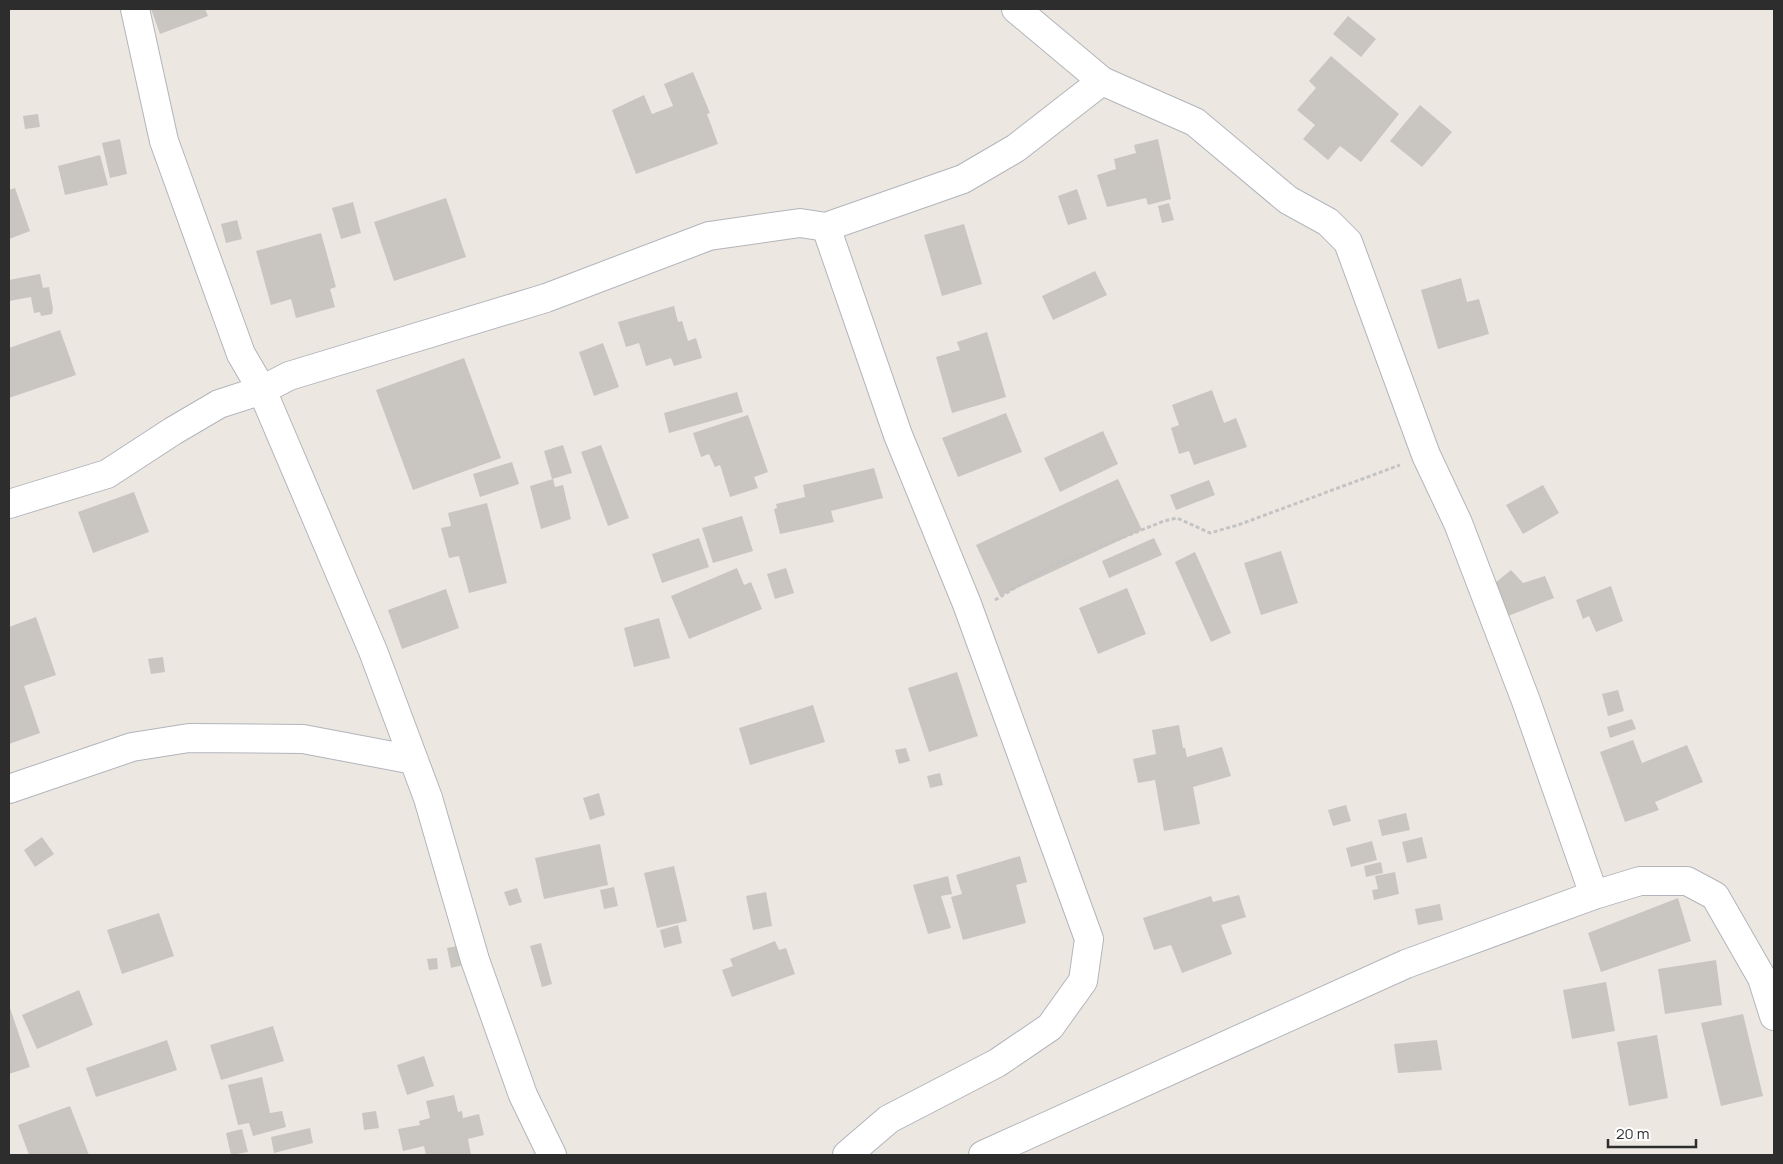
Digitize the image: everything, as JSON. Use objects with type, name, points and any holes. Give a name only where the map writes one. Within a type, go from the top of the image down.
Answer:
[{"type":"street","points":[[135,9],[164,141],[241,354],[262,390],[373,651],[428,798],[479,969],[523,1095],[552,1155]]},
{"type":"street","points":[[1016,9],[1102,81],[1195,122],[1288,200],[1328,222],[1348,242],[1426,456],[1458,523],[1523,692],[1594,895]]},
{"type":"street","points":[[9,504],[106,474],[219,404],[262,390],[289,376],[546,298],[709,236],[800,223],[826,227],[963,179],[1016,148],[1102,81]]},
{"type":"street","points":[[826,227],[898,435],[973,621],[1089,939],[1083,981],[1050,1027],[997,1063],[889,1119],[847,1155]]},
{"type":"street","points":[[9,789],[132,747],[189,738],[303,739],[414,760]]},
{"type":"street","points":[[983,1155],[1406,964],[1594,895],[1640,881],[1687,881],[1715,896],[1762,978],[1774,1016]]},
{"type":"path","points":[[973,621],[1000,596],[1049,567],[1164,521],[1177,518],[1210,533],[1320,496],[1426,456]]},
{"type":"building","points":[[151,9],[205,9],[208,16],[160,34]]},
{"type":"building","points":[[1348,16],[1376,39],[1361,57],[1333,34]]},
{"type":"building","points":[[1331,56],[1399,114],[1361,162],[1340,146],[1328,160],[1303,139],[1315,125],[1297,110],[1316,88],[1309,81]]},
{"type":"building","points":[[693,72],[710,113],[707,114],[718,144],[636,174],[612,110],[644,95],[652,114],[673,106],[664,84]]},
{"type":"building","points":[[1420,105],[1452,132],[1422,167],[1390,141]]},
{"type":"building","points":[[38,114],[40,127],[25,129],[23,116]]},
{"type":"building","points":[[120,139],[127,174],[110,178],[102,143]]},
{"type":"building","points":[[1158,139],[1171,199],[1148,205],[1146,198],[1107,207],[1097,175],[1116,169],[1114,159],[1136,153],[1134,145]]},
{"type":"building","points":[[100,155],[108,185],[65,195],[58,166]]},
{"type":"building","points":[[15,188],[30,231],[9,239],[9,190]]},
{"type":"building","points":[[1077,189],[1087,219],[1068,225],[1058,196]]},
{"type":"building","points":[[446,198],[466,257],[394,281],[374,222]]},
{"type":"building","points":[[353,202],[361,233],[341,239],[332,208]]},
{"type":"building","points":[[1169,203],[1174,220],[1162,223],[1158,206]]},
{"type":"building","points":[[237,220],[242,239],[226,243],[221,224]]},
{"type":"building","points":[[964,224],[982,284],[942,296],[924,235]]},
{"type":"building","points":[[321,233],[336,287],[330,289],[335,307],[296,318],[291,299],[271,305],[256,251]]},
{"type":"building","points":[[1095,271],[1107,295],[1053,320],[1042,296]]},
{"type":"building","points":[[40,274],[43,288],[49,287],[53,309],[52,314],[41,316],[40,312],[34,313],[31,297],[9,301],[9,280]]},
{"type":"building","points":[[1461,278],[1467,302],[1479,299],[1489,334],[1438,349],[1421,290]]},
{"type":"building","points":[[674,306],[678,322],[682,321],[688,341],[696,338],[702,358],[674,366],[671,358],[646,366],[639,343],[626,347],[618,322]]},
{"type":"building","points":[[60,330],[76,375],[9,398],[9,348]]},
{"type":"building","points":[[987,332],[1006,397],[952,413],[936,357],[960,350],[957,342]]},
{"type":"building","points":[[603,343],[619,387],[594,396],[579,352]]},
{"type":"building","points":[[464,358],[501,458],[413,490],[376,390]]},
{"type":"building","points":[[1212,390],[1224,423],[1236,418],[1247,447],[1194,465],[1189,451],[1179,454],[1171,428],[1179,425],[1172,405]]},
{"type":"building","points":[[737,392],[743,412],[669,433],[664,413]]},
{"type":"building","points":[[1006,413],[1022,452],[958,477],[942,438]]},
{"type":"building","points":[[748,415],[768,472],[754,477],[758,488],[730,497],[720,465],[715,467],[709,454],[701,457],[693,433]]},
{"type":"building","points":[[1103,431],[1118,464],[1060,492],[1044,458]]},
{"type":"building","points":[[563,445],[572,473],[552,479],[544,451]]},
{"type":"building","points":[[601,445],[629,518],[608,526],[581,452]]},
{"type":"building","points":[[512,462],[519,484],[480,497],[473,474]]},
{"type":"building","points":[[874,468],[883,498],[831,511],[834,522],[780,534],[774,509],[777,508],[776,504],[805,497],[803,485]]},
{"type":"building","points":[[553,479],[555,487],[563,485],[571,519],[541,529],[530,486]]},
{"type":"building","points":[[1118,479],[1142,530],[1000,596],[976,545]]},
{"type":"building","points":[[1209,480],[1215,495],[1176,510],[1170,495]]},
{"type":"building","points":[[1543,485],[1559,513],[1523,534],[1506,505]]},
{"type":"building","points":[[134,492],[149,532],[93,553],[78,512]]},
{"type":"building","points":[[487,503],[507,583],[469,593],[459,556],[449,558],[441,528],[451,526],[448,513]]},
{"type":"building","points":[[742,516],[753,551],[713,563],[702,528]]},
{"type":"building","points":[[699,538],[709,567],[662,583],[652,554]]},
{"type":"building","points":[[1154,538],[1162,555],[1109,578],[1102,561]]},
{"type":"building","points":[[1281,551],[1298,603],[1261,615],[1244,563]]},
{"type":"building","points":[[1195,552],[1231,633],[1211,642],[1175,562]]},
{"type":"building","points":[[737,568],[744,585],[751,582],[762,609],[689,639],[671,596]]},
{"type":"building","points":[[786,568],[794,593],[775,599],[767,574]]},
{"type":"building","points":[[1511,570],[1523,583],[1545,576],[1554,598],[1508,616],[1495,583]]},
{"type":"building","points":[[1611,586],[1623,621],[1596,632],[1589,616],[1583,619],[1576,600]]},
{"type":"building","points":[[1127,588],[1146,634],[1098,654],[1079,608]]},
{"type":"building","points":[[446,589],[459,628],[402,649],[388,610]]},
{"type":"building","points":[[36,617],[56,675],[24,686],[40,733],[9,744],[9,627]]},
{"type":"building","points":[[659,618],[670,658],[634,667],[624,628]]},
{"type":"building","points":[[163,657],[165,672],[151,674],[148,659]]},
{"type":"building","points":[[957,672],[978,736],[929,752],[908,688]]},
{"type":"building","points":[[1618,690],[1624,711],[1608,716],[1602,694]]},
{"type":"building","points":[[813,705],[825,742],[750,765],[739,728]]},
{"type":"building","points":[[1632,719],[1636,729],[1610,738],[1607,727]]},
{"type":"building","points":[[1179,725],[1183,748],[1185,748],[1187,757],[1222,747],[1231,776],[1193,787],[1200,824],[1164,831],[1155,780],[1138,783],[1133,759],[1156,754],[1152,730]]},
{"type":"building","points":[[1633,740],[1642,763],[1687,745],[1703,782],[1655,802],[1659,810],[1625,822],[1600,752]]},
{"type":"building","points":[[906,748],[910,761],[899,764],[895,750]]},
{"type":"building","points":[[940,773],[943,785],[930,788],[927,776]]},
{"type":"building","points":[[599,793],[605,815],[590,820],[583,798]]},
{"type":"building","points":[[1346,805],[1351,821],[1333,826],[1328,810]]},
{"type":"building","points":[[1406,813],[1410,830],[1382,836],[1378,820]]},
{"type":"building","points":[[42,837],[54,854],[35,867],[24,850]]},
{"type":"building","points":[[1422,837],[1427,858],[1407,863],[1402,842]]},
{"type":"building","points":[[1372,841],[1377,860],[1351,867],[1346,848]]},
{"type":"building","points":[[600,844],[608,885],[544,899],[535,858]]},
{"type":"building","points":[[1020,856],[1027,882],[1016,885],[1026,923],[963,940],[951,897],[962,894],[956,875]]},
{"type":"building","points":[[1381,862],[1383,873],[1366,877],[1364,866]]},
{"type":"building","points":[[674,866],[687,921],[657,928],[644,873]]},
{"type":"building","points":[[1395,872],[1399,894],[1374,900],[1372,890],[1378,889],[1375,876]]},
{"type":"building","points":[[948,876],[952,894],[941,896],[951,928],[928,934],[913,885]]},
{"type":"building","points":[[614,887],[618,906],[604,909],[600,890]]},
{"type":"building","points":[[517,888],[522,902],[509,906],[504,892]]},
{"type":"building","points":[[766,892],[772,926],[753,930],[746,896]]},
{"type":"building","points":[[1239,895],[1246,917],[1221,925],[1232,954],[1182,973],[1171,945],[1154,950],[1143,918],[1211,896],[1213,902]]},
{"type":"building","points":[[1678,898],[1691,941],[1601,972],[1588,933]]},
{"type":"building","points":[[1440,904],[1443,920],[1418,925],[1415,909]]},
{"type":"building","points":[[159,913],[174,956],[122,974],[107,930]]},
{"type":"building","points":[[678,925],[682,943],[664,948],[660,930]]},
{"type":"building","points":[[775,941],[779,950],[786,948],[795,974],[732,997],[722,970],[733,966],[730,959]]},
{"type":"building","points":[[541,943],[552,984],[542,987],[530,946]]},
{"type":"building","points":[[467,944],[471,963],[451,968],[447,948]]},
{"type":"building","points":[[437,958],[438,969],[429,970],[427,959]]},
{"type":"building","points":[[1716,960],[1722,1005],[1665,1014],[1658,969]]},
{"type":"building","points":[[1606,982],[1615,1031],[1572,1039],[1563,990]]},
{"type":"building","points":[[79,990],[93,1025],[37,1049],[22,1015]]},
{"type":"building","points":[[9,1005],[30,1067],[9,1074]]},
{"type":"building","points":[[1743,1014],[1763,1096],[1721,1106],[1701,1023]]},
{"type":"building","points":[[273,1026],[284,1061],[221,1080],[210,1045]]},
{"type":"building","points":[[1657,1035],[1668,1098],[1629,1106],[1617,1042]]},
{"type":"building","points":[[167,1040],[177,1070],[96,1097],[86,1068]]},
{"type":"building","points":[[1437,1040],[1442,1070],[1398,1073],[1394,1044]]},
{"type":"building","points":[[424,1056],[434,1086],[407,1095],[397,1065]]},
{"type":"building","points":[[262,1077],[270,1113],[282,1111],[286,1127],[253,1136],[249,1123],[238,1125],[228,1085]]},
{"type":"building","points":[[454,1095],[458,1112],[462,1111],[463,1118],[479,1114],[484,1135],[468,1139],[471,1155],[426,1155],[424,1146],[403,1151],[398,1129],[420,1125],[419,1121],[430,1118],[426,1101]]},
{"type":"building","points":[[70,1106],[89,1155],[29,1155],[18,1125]]},
{"type":"building","points":[[376,1111],[379,1128],[364,1130],[362,1113]]},
{"type":"building","points":[[310,1128],[313,1143],[274,1153],[271,1137]]},
{"type":"building","points":[[242,1129],[248,1152],[231,1155],[226,1133]]}]
